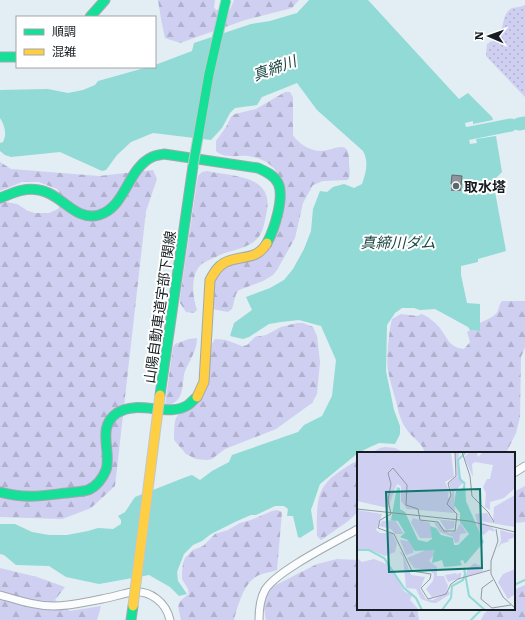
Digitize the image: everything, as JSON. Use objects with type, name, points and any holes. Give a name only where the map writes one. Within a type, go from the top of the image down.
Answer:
[{"type":"main road","points":[[91,16],[105,0]]},
{"type":"main road","name":"山陽自動車道宇部下関線","points":[[131,620],[160,395],[193,166],[209,74],[226,0]]},
{"type":"main road","points":[[0,57],[16,57]]},
{"type":"main road","points":[[0,198],[23,190],[41,190],[56,196],[79,214],[85,216],[97,216],[105,213],[113,206],[140,165],[153,156],[164,154],[258,168],[271,173],[279,184],[280,197],[278,212],[267,243],[260,252],[251,256],[226,260],[218,266],[210,280],[204,382],[201,392],[192,403],[173,409],[124,409],[111,418],[106,427],[105,436],[107,467],[104,474],[94,486],[88,490],[30,497],[15,496],[0,492]]},
{"type":"street","points":[[515,472],[525,466]]},
{"type":"street","points":[[259,620],[261,600],[266,590],[278,576],[357,530]]},
{"type":"street","points":[[0,595],[27,603],[53,606],[76,604],[131,592],[139,592],[153,596],[159,600],[165,607],[170,620]]},
{"type":"green space","points":[[158,0],[215,0],[214,7],[216,10],[230,10],[234,0],[299,0],[292,8],[245,20],[180,43],[165,38]]},
{"type":"green space","points":[[525,5],[525,97],[486,56],[487,44],[498,36],[505,16],[508,12],[512,8]]},
{"type":"green space","points":[[285,92],[290,92],[293,97],[293,135],[295,138],[306,147],[314,150],[323,151],[341,147],[347,150],[349,155],[349,178],[348,180],[323,181],[313,185],[303,203],[295,238],[273,275],[263,281],[239,290],[236,294],[232,309],[228,312],[212,309],[212,286],[216,277],[220,272],[238,262],[258,257],[280,220],[285,199],[281,179],[269,164],[248,156],[223,155],[216,151],[216,141],[231,117],[235,114],[256,109]]},
{"type":"green space","points":[[0,162],[11,169],[99,176],[153,170],[157,179],[146,211],[115,486],[91,508],[62,519],[0,517],[0,201],[17,204],[28,211],[35,213],[49,213],[58,209],[63,198],[57,189],[39,182],[22,182],[0,191]]},
{"type":"green space","points":[[207,171],[241,177],[251,180],[259,185],[265,192],[267,202],[266,215],[263,229],[256,240],[244,247],[222,254],[203,263],[199,267],[194,278],[193,285],[197,310],[194,313],[186,312],[180,303],[180,297],[198,176],[202,172]]},
{"type":"green space","points":[[502,301],[525,301],[525,347],[521,357],[520,417],[516,433],[506,452],[425,452],[421,445],[407,431],[402,421],[388,371],[389,338],[392,319],[401,314],[417,316],[422,314],[437,325],[451,344],[464,349],[470,342],[467,332],[470,330],[480,331],[480,323],[497,313]]},
{"type":"green space","points":[[303,323],[313,327],[317,336],[320,362],[317,394],[312,403],[276,429],[225,449],[212,459],[196,459],[186,454],[174,440],[175,421],[183,411],[196,405],[205,393],[209,350],[215,339],[226,340],[242,346],[247,345],[255,337],[266,335],[281,327]]},
{"type":"green space","points":[[197,338],[194,352],[184,374],[180,396],[173,403],[165,405],[173,347],[175,344]]},
{"type":"green space","points":[[380,448],[395,448],[403,452],[373,452]]},
{"type":"green space","points":[[357,461],[357,513],[347,522],[321,540],[317,536],[317,508],[322,489],[327,482]]},
{"type":"green space","points":[[525,486],[525,522],[515,523],[515,491]]},
{"type":"green space","points":[[277,510],[282,512],[277,570],[258,575],[249,583],[241,598],[234,620],[181,620],[179,605],[181,600],[189,594],[188,589],[182,579],[183,563],[185,558],[193,550],[203,546],[215,534],[228,530],[240,523]]},
{"type":"green space","points":[[337,559],[357,560],[357,610],[417,610],[419,620],[266,620],[262,597],[268,589],[317,564]]},
{"type":"green space","points":[[0,568],[37,577],[65,587],[55,600],[70,611],[101,606],[97,620],[0,620]]},
{"type":"green space","points":[[525,585],[525,620],[481,620],[488,610],[515,610],[515,590]]},
{"type":"water","name":"真締川ダム","points":[[309,0],[368,0],[459,99],[468,93],[492,117],[493,120],[473,124],[473,121],[465,123],[470,144],[477,143],[476,139],[496,136],[502,172],[493,181],[506,251],[478,259],[478,262],[461,266],[461,275],[467,303],[480,304],[480,331],[470,330],[468,327],[435,309],[420,310],[414,308],[402,308],[395,313],[387,325],[386,371],[394,410],[400,426],[400,434],[395,444],[379,443],[357,452],[357,454],[320,484],[311,510],[314,529],[300,538],[298,537],[293,516],[287,516],[288,509],[284,506],[275,506],[256,515],[251,515],[237,521],[193,545],[184,554],[177,572],[178,581],[187,594],[179,596],[170,587],[149,575],[99,584],[66,577],[49,566],[16,565],[4,555],[0,554],[0,524],[15,524],[32,532],[49,535],[67,535],[98,528],[113,529],[121,524],[121,520],[118,516],[125,512],[135,497],[192,475],[200,480],[212,471],[229,462],[232,455],[298,432],[304,425],[322,416],[332,396],[336,360],[321,326],[299,320],[269,324],[249,337],[243,339],[230,336],[234,323],[252,310],[246,297],[270,288],[284,280],[293,269],[304,249],[311,231],[313,209],[320,191],[327,192],[333,187],[344,184],[354,188],[362,184],[366,171],[366,159],[363,151],[317,110],[297,83],[262,97],[257,105],[235,108],[230,113],[222,128],[211,140],[153,133],[131,142],[117,155],[106,170],[102,171],[60,152],[11,157],[0,151],[0,143],[3,142],[5,133],[0,118],[0,90],[48,89],[68,93],[83,90],[95,85],[98,81],[144,68],[156,68],[156,65],[192,51],[194,43],[251,24],[270,21],[297,13]]},
{"type":"building","points":[[452,175],[462,176],[461,185],[451,184]]},
{"type":"waterway","name":"真締川","points":[[519,124],[525,123]]},
{"type":"waterway","name":"真締川","points":[[450,137],[511,125]]},
{"type":"waterway","points":[[515,585],[525,580]]},
{"type":"waterway","points":[[471,620],[481,610]]},
{"type":"traffic: fast","points":[[91,16],[105,0]]},
{"type":"traffic: fast","points":[[193,166],[209,74],[226,0]]},
{"type":"traffic: fast","points":[[0,57],[16,57]]},
{"type":"traffic: fast","points":[[0,198],[14,192],[34,189],[47,192],[75,211],[90,216],[99,215],[108,211],[115,204],[137,170],[144,163],[155,156],[164,154],[258,168],[272,176],[278,183],[280,189],[278,213],[267,243]]},
{"type":"traffic: fast","points":[[160,395],[193,166]]},
{"type":"traffic: fast","points":[[0,492],[18,496],[33,496],[80,492],[91,489],[99,482],[106,470],[107,425],[117,413],[126,409],[135,408],[163,410],[180,409],[188,405],[197,397]]},
{"type":"traffic: fast","points":[[131,620],[133,606]]},
{"type":"traffic: slow","points":[[197,397],[204,382],[210,280],[218,268],[224,263],[258,253],[267,243]]},
{"type":"traffic: slow","points":[[133,606],[160,395]]},
{"type":"place","name":"取水塔","points":[[456,186]]}]
